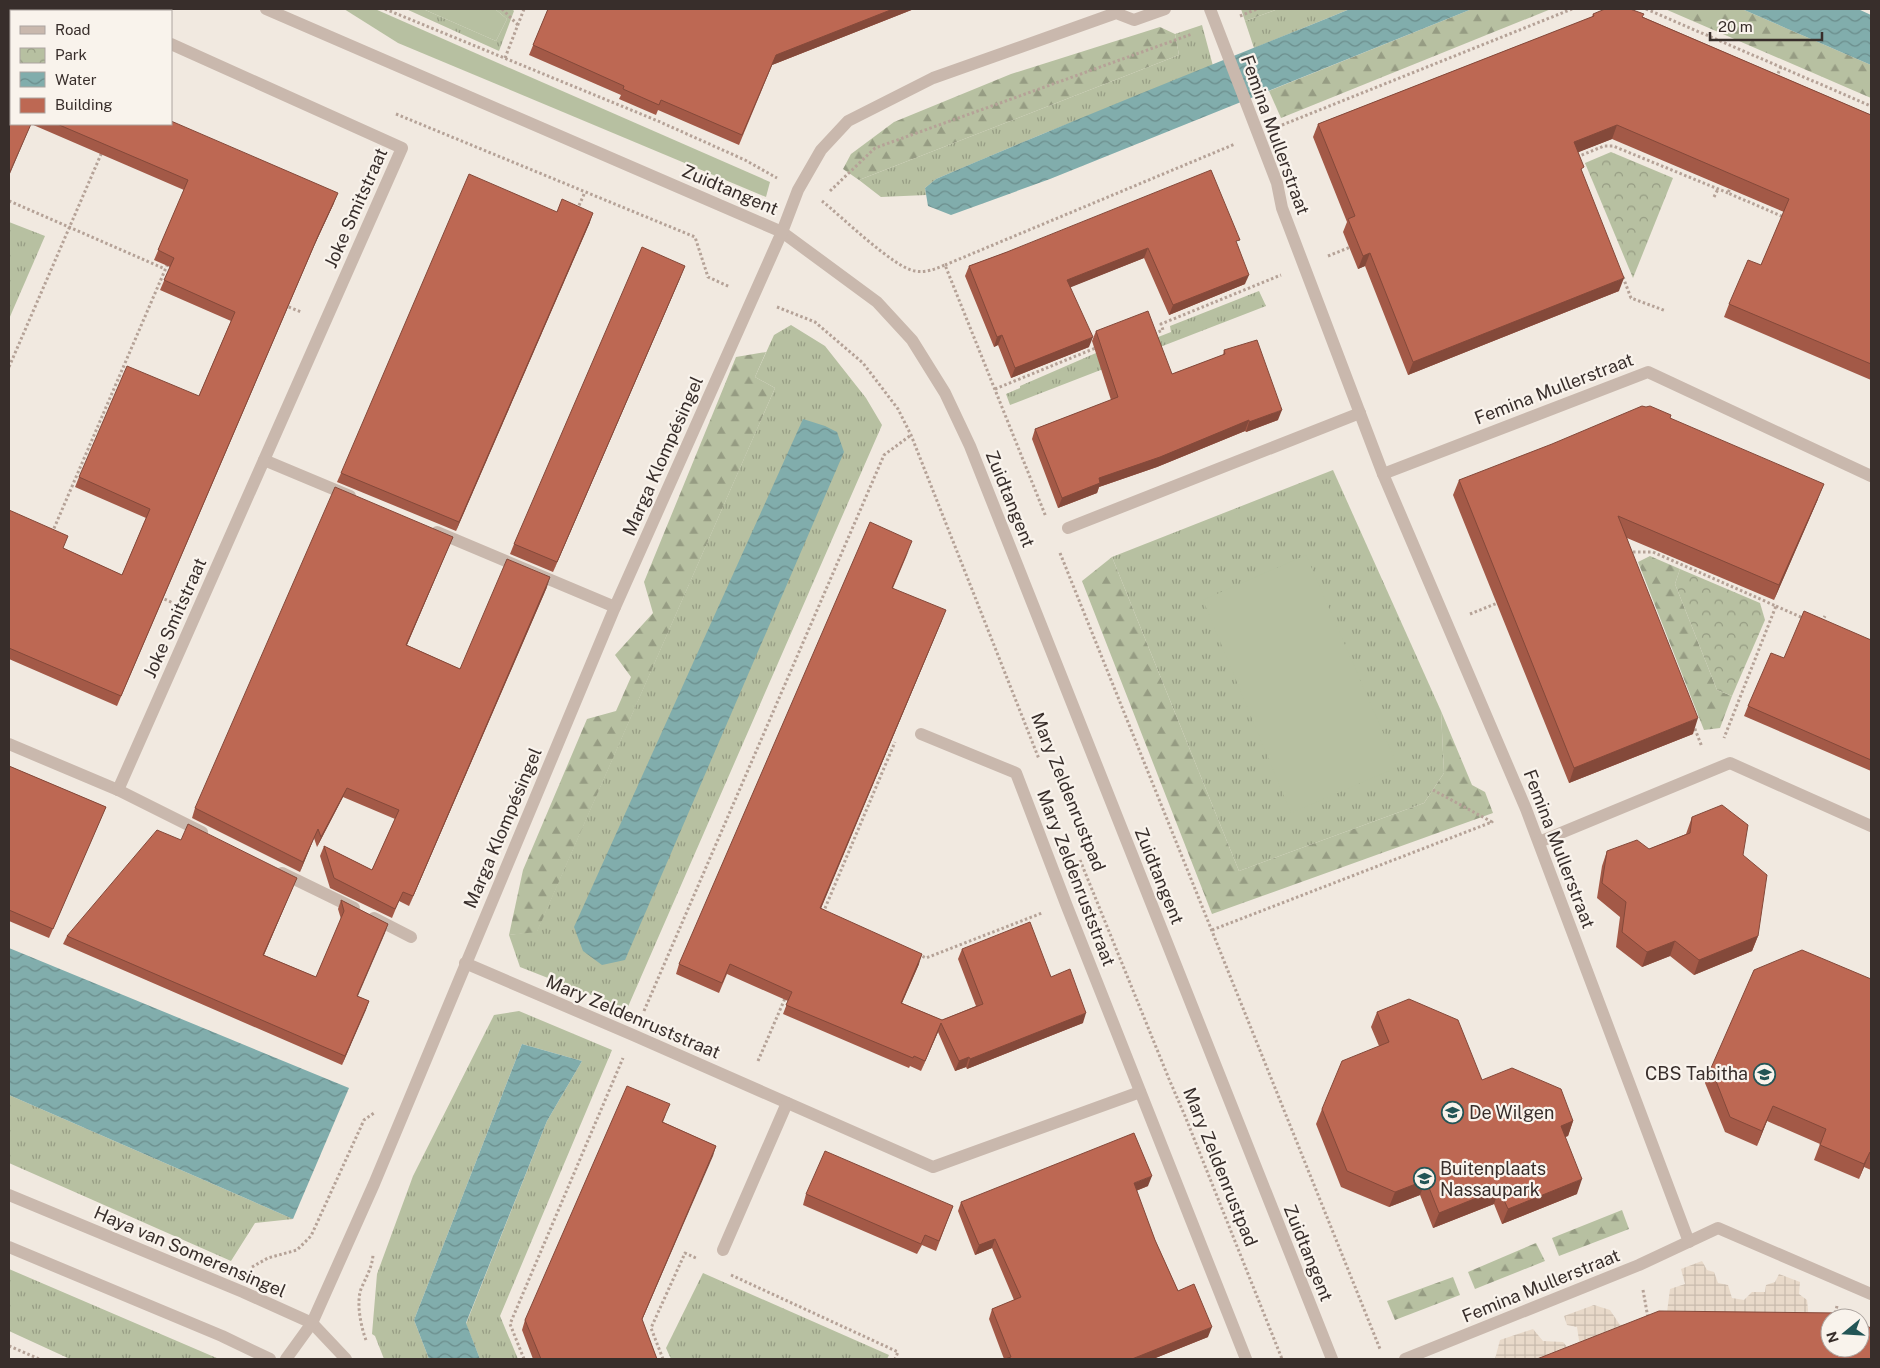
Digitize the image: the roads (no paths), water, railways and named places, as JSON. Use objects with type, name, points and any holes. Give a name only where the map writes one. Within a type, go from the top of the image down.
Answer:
[{"type":"street","name":"Zuidtangent","points":[[266,9],[782,232],[876,302],[912,340],[945,393],[974,455],[1332,1359]]},
{"type":"street","name":"Marga Klompésingel","points":[[286,1359],[312,1323],[381,1167],[615,607],[782,232],[798,190],[821,150],[848,122],[933,78],[1117,11],[1134,20],[1165,9]]},
{"type":"street","name":"Femina Mullerstraat","points":[[1210,9],[1254,122],[1303,266],[1383,474],[1539,842],[1689,1242]]},
{"type":"street","name":"Joke Smitstraat","points":[[118,790],[402,148],[172,44]]},
{"type":"street","name":"Femina Mullerstraat","points":[[1383,474],[1648,372],[1871,476]]},
{"type":"street","points":[[1068,528],[1360,413]]},
{"type":"street","points":[[264,460],[364,502]]},
{"type":"street","points":[[428,528],[615,607]]},
{"type":"street","name":"Mary Zeldenruststraat","points":[[921,734],[1016,773],[1246,1359]]},
{"type":"street","points":[[9,744],[118,790],[212,837]]},
{"type":"street","points":[[1539,842],[1730,763],[1871,826]]},
{"type":"street","points":[[271,867],[411,937]]},
{"type":"street","name":"Mary Zeldenruststraat","points":[[465,963],[933,1167],[1140,1092]]},
{"type":"street","points":[[723,1250],[787,1103]]},
{"type":"street","name":"Haya van Somerensingel","points":[[9,1195],[243,1292],[312,1323],[346,1359]]},
{"type":"street","name":"Femina Mullerstraat","points":[[1405,1359],[1639,1265],[1718,1228],[1871,1294]]},
{"type":"street","points":[[9,1247],[222,1336],[270,1359]]},
{"type":"water","points":[[1350,9],[1472,9],[1050,179],[951,215],[928,206],[925,188],[936,179]]},
{"type":"water","points":[[1742,9],[1858,9],[1871,15],[1871,65]]},
{"type":"water","points":[[803,419],[837,432],[844,452],[625,960],[602,965],[583,951],[574,927]]},
{"type":"water","points":[[9,948],[349,1088],[293,1219],[9,1095]]},
{"type":"water","points":[[522,1044],[582,1061],[547,1121],[466,1323],[480,1359],[429,1359],[414,1320]]},
{"type":"place","name":"CBS Tabitha","points":[[1764,1074]]},
{"type":"place","name":"De Wilgen","points":[[1453,1113]]},
{"type":"place","name":"Buitenplaats Nassaupark","points":[[1424,1179]]}]
